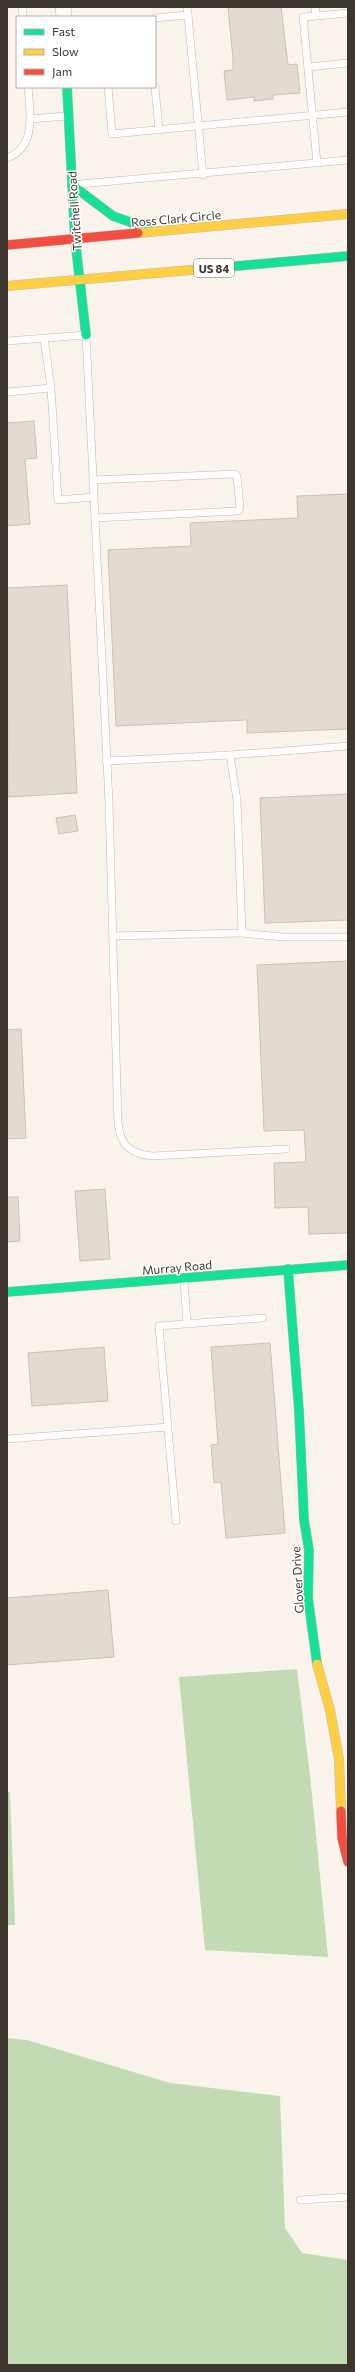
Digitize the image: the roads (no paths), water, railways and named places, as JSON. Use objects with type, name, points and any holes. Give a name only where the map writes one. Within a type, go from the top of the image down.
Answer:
[{"type":"main road","name":"Twitchell Road","points":[[67,88],[75,239],[86,335]]},
{"type":"main road","points":[[72,185],[113,216],[159,232]]},
{"type":"main road","name":"Ross Clark Circle","points":[[7,245],[348,214]]},
{"type":"main road","name":"US 84","points":[[7,286],[348,256]]},
{"type":"main road","name":"Murray Road","points":[[7,1292],[348,1265]]},
{"type":"main road","name":"Glover Drive","points":[[288,1269],[300,1427],[304,1520],[309,1550],[308,1598],[314,1653],[330,1710],[339,1759],[342,1838],[348,1862]]},
{"type":"lane","points":[[187,7],[203,175]]},
{"type":"lane","points":[[315,7],[316,16]]},
{"type":"lane","points":[[317,163],[303,17],[348,13]]},
{"type":"lane","points":[[156,18],[188,15]]},
{"type":"lane","points":[[308,67],[348,63]]},
{"type":"lane","points":[[7,158],[15,155],[23,147],[29,137],[30,119],[28,88]]},
{"type":"lane","points":[[108,88],[112,134],[348,112]]},
{"type":"lane","points":[[155,88],[159,130]]},
{"type":"lane","points":[[30,119],[69,116]]},
{"type":"lane","points":[[72,185],[203,175],[348,160]]},
{"type":"lane","points":[[7,342],[86,335],[106,761],[117,1089],[120,1133],[123,1143],[129,1150],[139,1155],[153,1156],[286,1149]]},
{"type":"lane","points":[[44,338],[51,388],[58,500],[94,497]]},
{"type":"lane","points":[[7,392],[51,388]]},
{"type":"lane","points":[[93,480],[235,474],[237,476],[240,508],[238,512],[95,518]]},
{"type":"lane","points":[[106,761],[230,755],[348,746]]},
{"type":"lane","points":[[230,755],[237,800],[242,933]]},
{"type":"lane","points":[[113,936],[242,933],[283,937],[348,937]]},
{"type":"lane","points":[[184,1278],[187,1324]]},
{"type":"lane","points":[[176,1521],[159,1326],[263,1318]]},
{"type":"lane","points":[[7,1439],[168,1428]]},
{"type":"lane","points":[[300,2200],[348,2197]]}]
